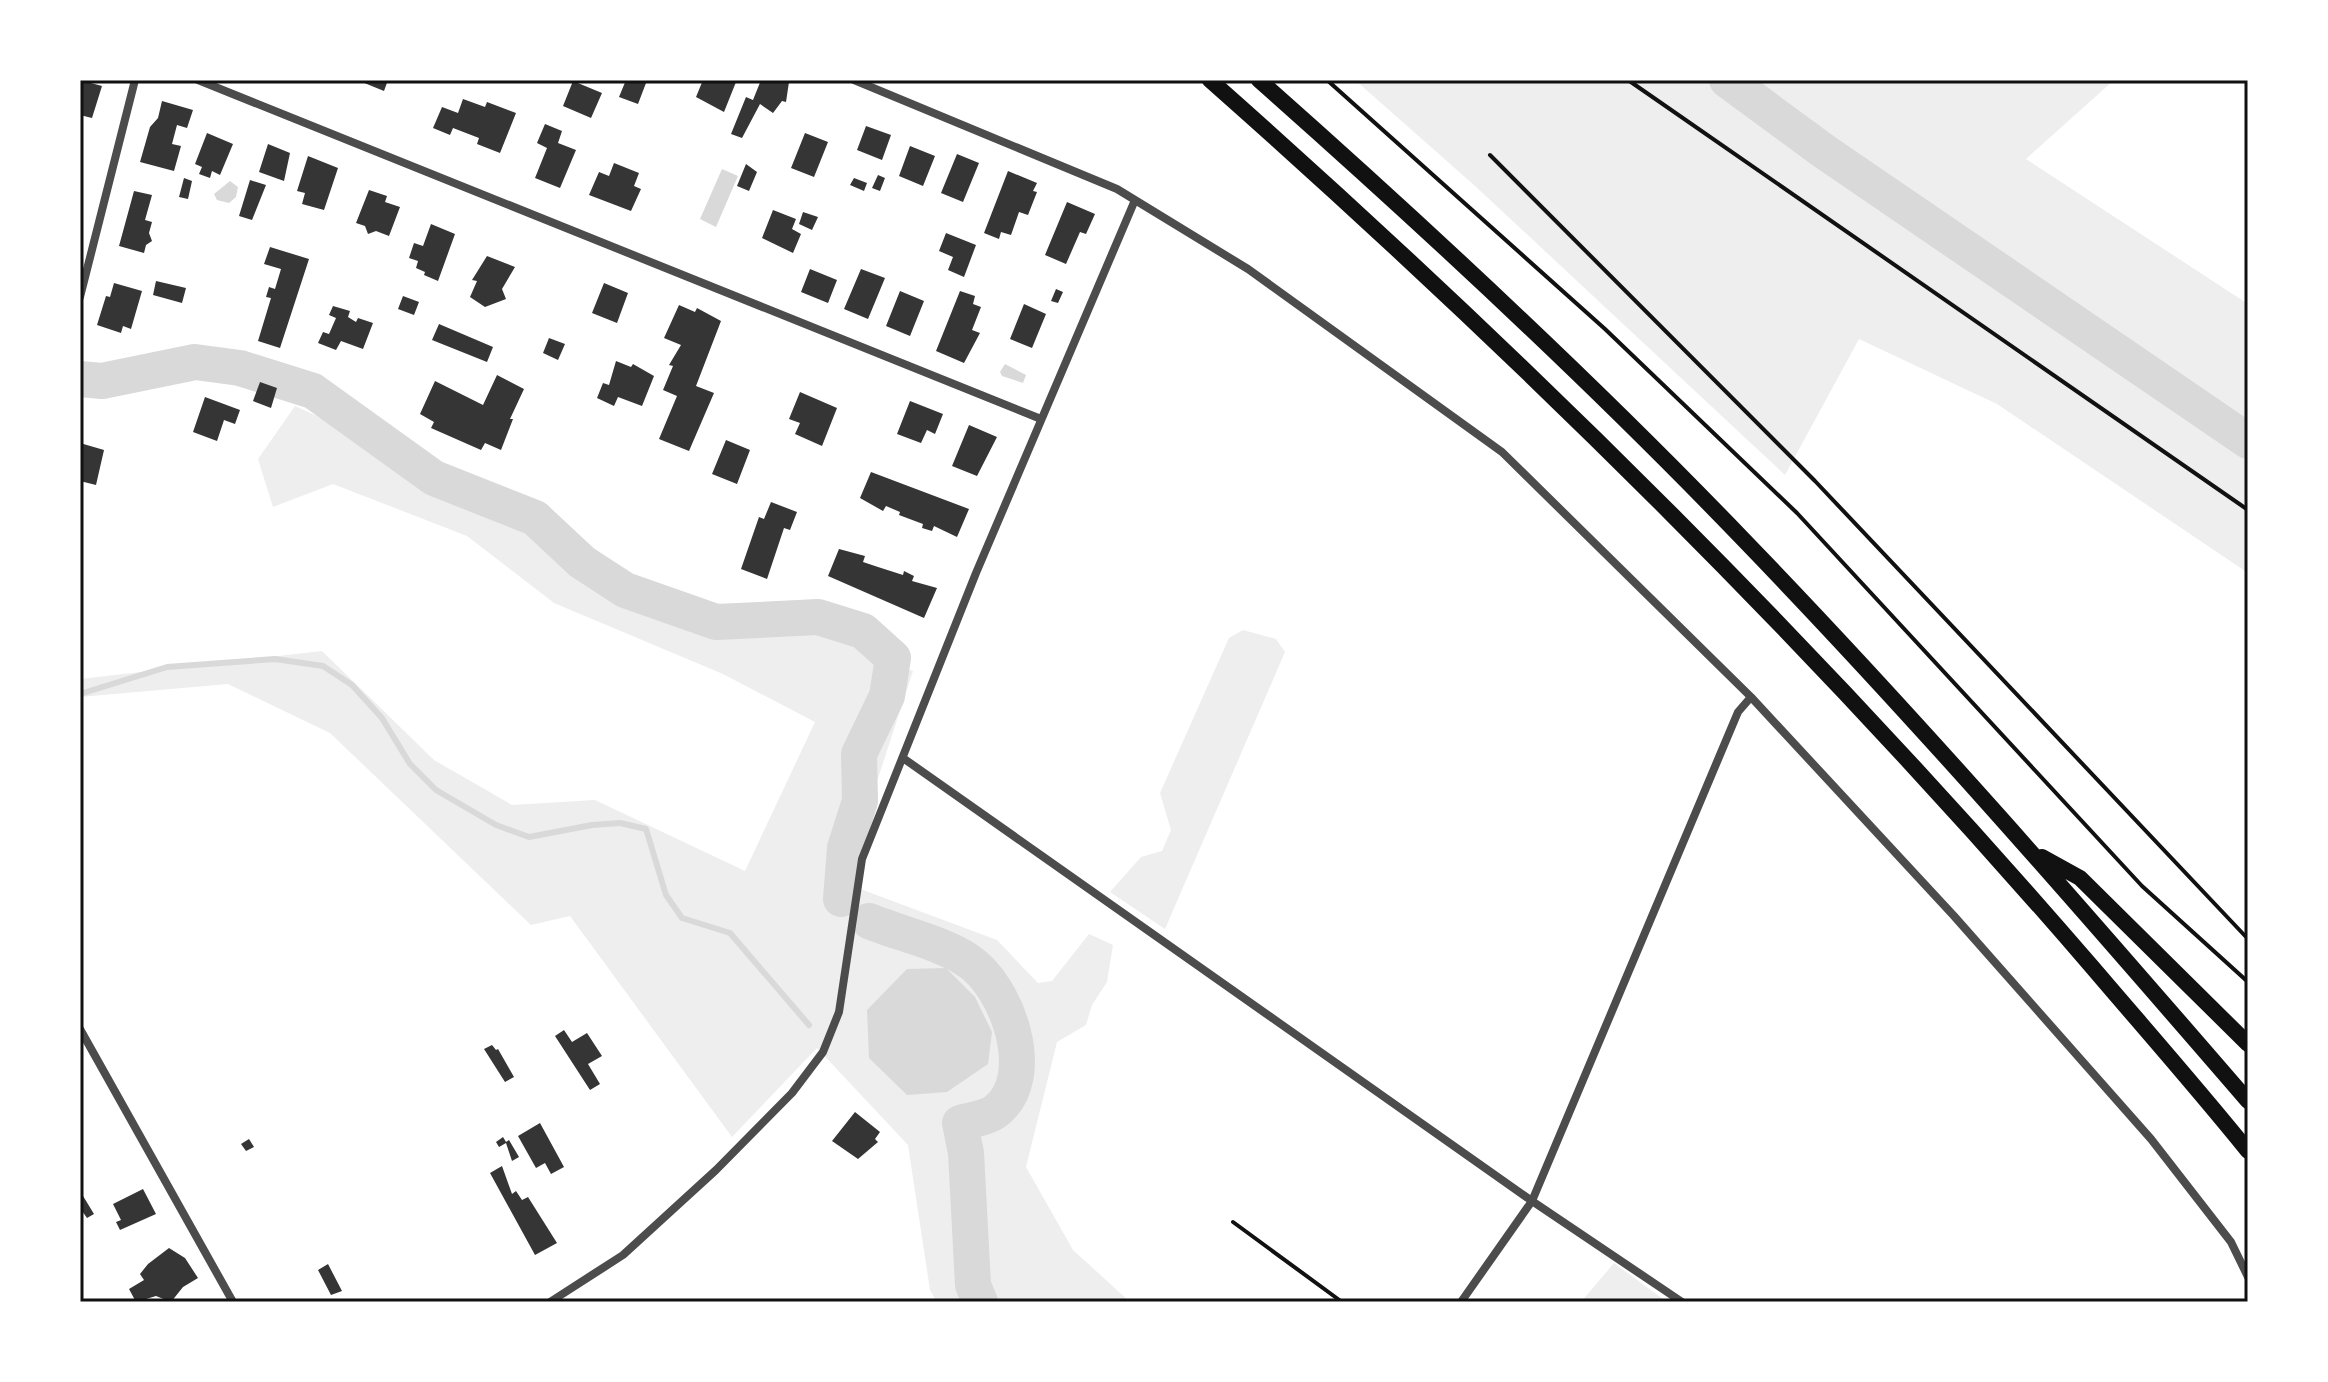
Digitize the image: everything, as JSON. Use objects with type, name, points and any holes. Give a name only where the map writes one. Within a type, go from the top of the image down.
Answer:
[{"type":"highway","points":[[1210,80],[1412,261],[1717,559],[2010,872],[2248,1151]]},
{"type":"highway","points":[[1259,80],[1430,234],[1740,536],[2034,853],[2248,1101]]},
{"type":"highway","points":[[2034,853],[2080,878],[2248,1044]]},
{"type":"street","points":[[80,297],[135,80]]},
{"type":"street","points":[[198,80],[1041,419]]},
{"type":"street","points":[[854,80],[1096,179],[1135,200],[1248,269],[1502,452],[1751,697],[1954,916],[2151,1139],[2231,1242],[2248,1277]]},
{"type":"street","points":[[550,1302],[623,1255],[716,1170],[792,1093],[823,1052],[839,1012],[862,859],[1041,419],[1135,200]]},
{"type":"street","points":[[1461,1302],[1532,1201],[1738,712],[1751,697]]},
{"type":"street","points":[[903,758],[1532,1201],[1682,1302]]},
{"type":"street","points":[[80,1029],[233,1302]]},
{"type":"path","points":[[1327,80],[1605,329],[1797,513],[2142,886],[2248,982]]},
{"type":"path","points":[[1628,80],[2248,510]]},
{"type":"path","points":[[1490,155],[1815,481],[2248,939]]},
{"type":"path","points":[[1233,1222],[1342,1302]]},
{"type":"shaded area","points":[[1355,80],[2114,80],[2026,159],[2248,304],[2248,573],[1997,404],[1859,339],[1785,475],[1474,185]]},
{"type":"shaded area","points":[[722,169],[738,176],[716,227],[700,219]]},
{"type":"shaded area","points":[[230,181],[238,187],[236,197],[229,203],[217,200],[214,194]]},
{"type":"shaded area","points":[[1005,364],[1026,375],[1023,383],[1002,376],[1000,372]]},
{"type":"shaded area","points":[[295,406],[538,518],[678,623],[787,616],[913,671],[869,806],[855,887],[997,940],[1038,983],[1052,981],[1089,934],[1113,945],[1107,982],[1092,1005],[1086,1025],[1057,1042],[1026,1167],[1073,1250],[1130,1302],[937,1302],[930,1290],[908,1145],[817,1048],[732,1137],[570,916],[531,925],[330,733],[228,684],[80,697],[80,679],[322,651],[434,760],[512,805],[595,800],[745,871],[815,722],[723,674],[554,603],[467,536],[333,484],[273,507],[258,459]]},
{"type":"shaded area","points":[[1243,630],[1276,639],[1285,652],[1165,929],[1110,892],[1141,857],[1162,851],[1171,830],[1160,793],[1229,638]]},
{"type":"shaded area","points":[[946,968],[975,997],[992,1032],[988,1064],[947,1092],[907,1095],[869,1058],[867,1010],[907,969]]},
{"type":"shaded area","points":[[1614,1263],[1667,1302],[1581,1302]]},
{"type":"building","points":[[80,80],[102,86],[92,118],[80,115]]},
{"type":"building","points":[[357,80],[388,80],[384,91]]},
{"type":"building","points":[[626,80],[646,83],[638,104],[619,97]]},
{"type":"building","points":[[703,80],[736,82],[724,112],[696,97]]},
{"type":"building","points":[[761,80],[789,82],[786,102],[782,101],[773,113],[760,104],[742,138],[731,134],[746,97],[753,100]]},
{"type":"building","points":[[573,81],[602,93],[591,118],[563,106]]},
{"type":"building","points":[[463,99],[485,107],[487,102],[516,113],[500,153],[477,144],[479,138],[453,128],[450,135],[433,128],[442,107],[458,113]]},
{"type":"building","points":[[162,101],[193,110],[187,128],[177,125],[172,144],[181,146],[174,171],[140,162],[150,127],[158,118]]},
{"type":"building","points":[[545,124],[562,131],[558,143],[576,150],[560,188],[535,178],[547,148],[537,143]]},
{"type":"building","points":[[866,126],[891,135],[882,160],[857,150]]},
{"type":"building","points":[[207,133],[233,144],[220,175],[212,171],[210,178],[199,174],[202,167],[195,164]]},
{"type":"building","points":[[805,133],[828,142],[814,177],[791,168]]},
{"type":"building","points":[[268,144],[290,153],[284,181],[259,172]]},
{"type":"building","points":[[910,146],[935,156],[923,186],[899,176]]},
{"type":"building","points":[[957,154],[979,163],[963,202],[941,193]]},
{"type":"building","points":[[308,156],[338,168],[324,210],[302,204],[305,193],[297,191]]},
{"type":"building","points":[[614,163],[639,173],[634,186],[641,189],[631,211],[589,195],[599,172],[609,176]]},
{"type":"building","points":[[746,164],[757,172],[749,191],[737,186]]},
{"type":"building","points":[[1008,171],[1037,183],[1033,191],[1037,192],[1028,215],[1019,212],[1011,235],[1001,232],[999,239],[984,233]]},
{"type":"building","points":[[878,175],[885,178],[880,191],[872,188]]},
{"type":"building","points":[[184,178],[192,181],[188,199],[179,197]]},
{"type":"building","points":[[854,178],[867,183],[864,191],[850,185]]},
{"type":"building","points":[[250,180],[266,185],[252,220],[239,216]]},
{"type":"building","points":[[369,190],[387,196],[385,202],[400,207],[389,236],[376,231],[368,234],[365,226],[356,223]]},
{"type":"building","points":[[134,191],[152,195],[145,220],[152,222],[149,233],[152,241],[146,245],[144,253],[119,246]]},
{"type":"building","points":[[1067,202],[1095,214],[1086,234],[1080,232],[1066,264],[1045,255]]},
{"type":"building","points":[[773,210],[796,219],[792,229],[801,234],[793,253],[762,238]]},
{"type":"building","points":[[803,212],[818,217],[812,230],[799,224]]},
{"type":"building","points":[[431,224],[455,234],[438,281],[424,275],[425,272],[416,268],[418,261],[409,258],[414,243],[423,246]]},
{"type":"building","points":[[946,233],[976,245],[964,277],[948,270],[953,257],[939,251]]},
{"type":"building","points":[[270,247],[309,259],[280,348],[258,341],[271,298],[266,297],[269,287],[275,289],[281,269],[264,264]]},
{"type":"building","points":[[487,256],[515,267],[502,289],[506,299],[485,307],[470,297],[477,281],[472,280]]},
{"type":"building","points":[[810,269],[837,280],[828,303],[801,292]]},
{"type":"building","points":[[861,269],[885,278],[868,319],[844,309]]},
{"type":"building","points":[[156,281],[186,288],[182,303],[153,295]]},
{"type":"building","points":[[114,283],[142,291],[131,329],[123,326],[121,333],[97,325],[106,296],[110,297]]},
{"type":"building","points":[[604,283],[628,293],[617,323],[592,313]]},
{"type":"building","points":[[1056,289],[1063,292],[1058,303],[1051,301]]},
{"type":"building","points":[[900,291],[924,301],[910,336],[886,326]]},
{"type":"building","points":[[960,291],[975,296],[973,304],[981,307],[972,330],[980,333],[964,363],[936,351]]},
{"type":"building","points":[[403,296],[419,302],[414,315],[398,309]]},
{"type":"building","points":[[1024,304],[1046,314],[1032,348],[1010,339]]},
{"type":"building","points":[[679,305],[695,312],[697,308],[721,321],[696,386],[714,393],[689,451],[659,439],[677,396],[663,390],[673,366],[669,365],[681,345],[664,338]]},
{"type":"building","points":[[333,306],[350,311],[348,317],[356,322],[358,318],[373,323],[363,349],[341,341],[336,350],[318,343],[323,332],[329,334],[336,318],[329,315]]},
{"type":"building","points":[[439,324],[493,347],[487,362],[432,340]]},
{"type":"building","points":[[549,338],[565,344],[558,360],[543,353]]},
{"type":"building","points":[[616,361],[631,367],[633,364],[654,376],[642,406],[618,397],[614,406],[597,398],[603,383],[609,385]]},
{"type":"building","points":[[497,375],[524,389],[510,419],[513,419],[501,450],[485,443],[481,450],[431,428],[434,422],[420,414],[435,381],[483,405]]},
{"type":"building","points":[[260,382],[277,388],[271,408],[253,401]]},
{"type":"building","points":[[800,392],[837,408],[822,446],[795,434],[800,423],[789,419]]},
{"type":"building","points":[[205,397],[240,410],[235,424],[224,420],[217,441],[193,432]]},
{"type":"building","points":[[910,401],[943,414],[935,434],[927,430],[921,443],[897,434]]},
{"type":"building","points":[[969,425],[997,437],[977,476],[952,466]]},
{"type":"building","points":[[726,440],[750,450],[737,484],[712,474]]},
{"type":"building","points":[[80,443],[104,450],[96,485],[80,481]]},
{"type":"building","points":[[871,472],[969,509],[957,537],[934,526],[932,531],[922,528],[923,524],[899,515],[900,512],[886,506],[883,511],[860,498]]},
{"type":"building","points":[[771,502],[797,512],[790,530],[784,528],[767,579],[741,569],[759,517],[764,519]]},
{"type":"building","points":[[839,549],[865,556],[863,562],[903,575],[904,571],[914,576],[912,581],[937,588],[924,618],[828,576]]},
{"type":"building","points":[[564,1030],[572,1042],[587,1033],[602,1056],[588,1064],[600,1084],[590,1090],[555,1036]]},
{"type":"building","points":[[492,1045],[498,1049],[514,1077],[505,1082],[484,1049]]},
{"type":"building","points":[[855,1112],[880,1132],[875,1139],[878,1142],[858,1159],[832,1141]]},
{"type":"building","points":[[540,1123],[564,1167],[551,1174],[545,1163],[536,1168],[518,1136]]},
{"type":"building","points":[[503,1137],[506,1142],[509,1140],[519,1157],[512,1161],[506,1143],[499,1147],[496,1142]]},
{"type":"building","points":[[249,1139],[254,1147],[246,1151],[241,1144]]},
{"type":"building","points":[[502,1166],[512,1194],[516,1191],[522,1200],[528,1197],[557,1243],[535,1255],[490,1173]]},
{"type":"building","points":[[143,1189],[156,1214],[120,1230],[116,1222],[121,1220],[113,1204]]},
{"type":"building","points":[[80,1191],[94,1214],[87,1218],[80,1208]]},
{"type":"building","points":[[169,1248],[185,1258],[198,1278],[183,1287],[171,1302],[156,1296],[136,1302],[129,1289],[144,1280],[140,1274]]},
{"type":"building","points":[[328,1264],[342,1291],[331,1295],[318,1270]]},
{"type":"waterway","points":[[1727,80],[1825,152],[2248,441]]},
{"type":"waterway","points":[[80,379],[102,381],[195,362],[240,368],[313,391],[434,478],[535,518],[582,562],[625,590],[716,622],[818,617],[863,631],[893,658],[887,696],[859,754],[860,801],[845,848],[841,899]]},
{"type":"waterway","points":[[80,694],[167,667],[275,659],[323,666],[352,685],[382,718],[410,764],[436,790],[496,825],[529,837],[620,823],[646,829],[666,895],[682,918],[730,933],[809,1025]]},
{"type":"waterway","points":[[869,921],[933,943],[967,960],[982,972],[995,989],[1013,1032],[1017,1055],[1016,1077],[1009,1096],[996,1111],[960,1123],[966,1153],[973,1285],[980,1302]]}]
